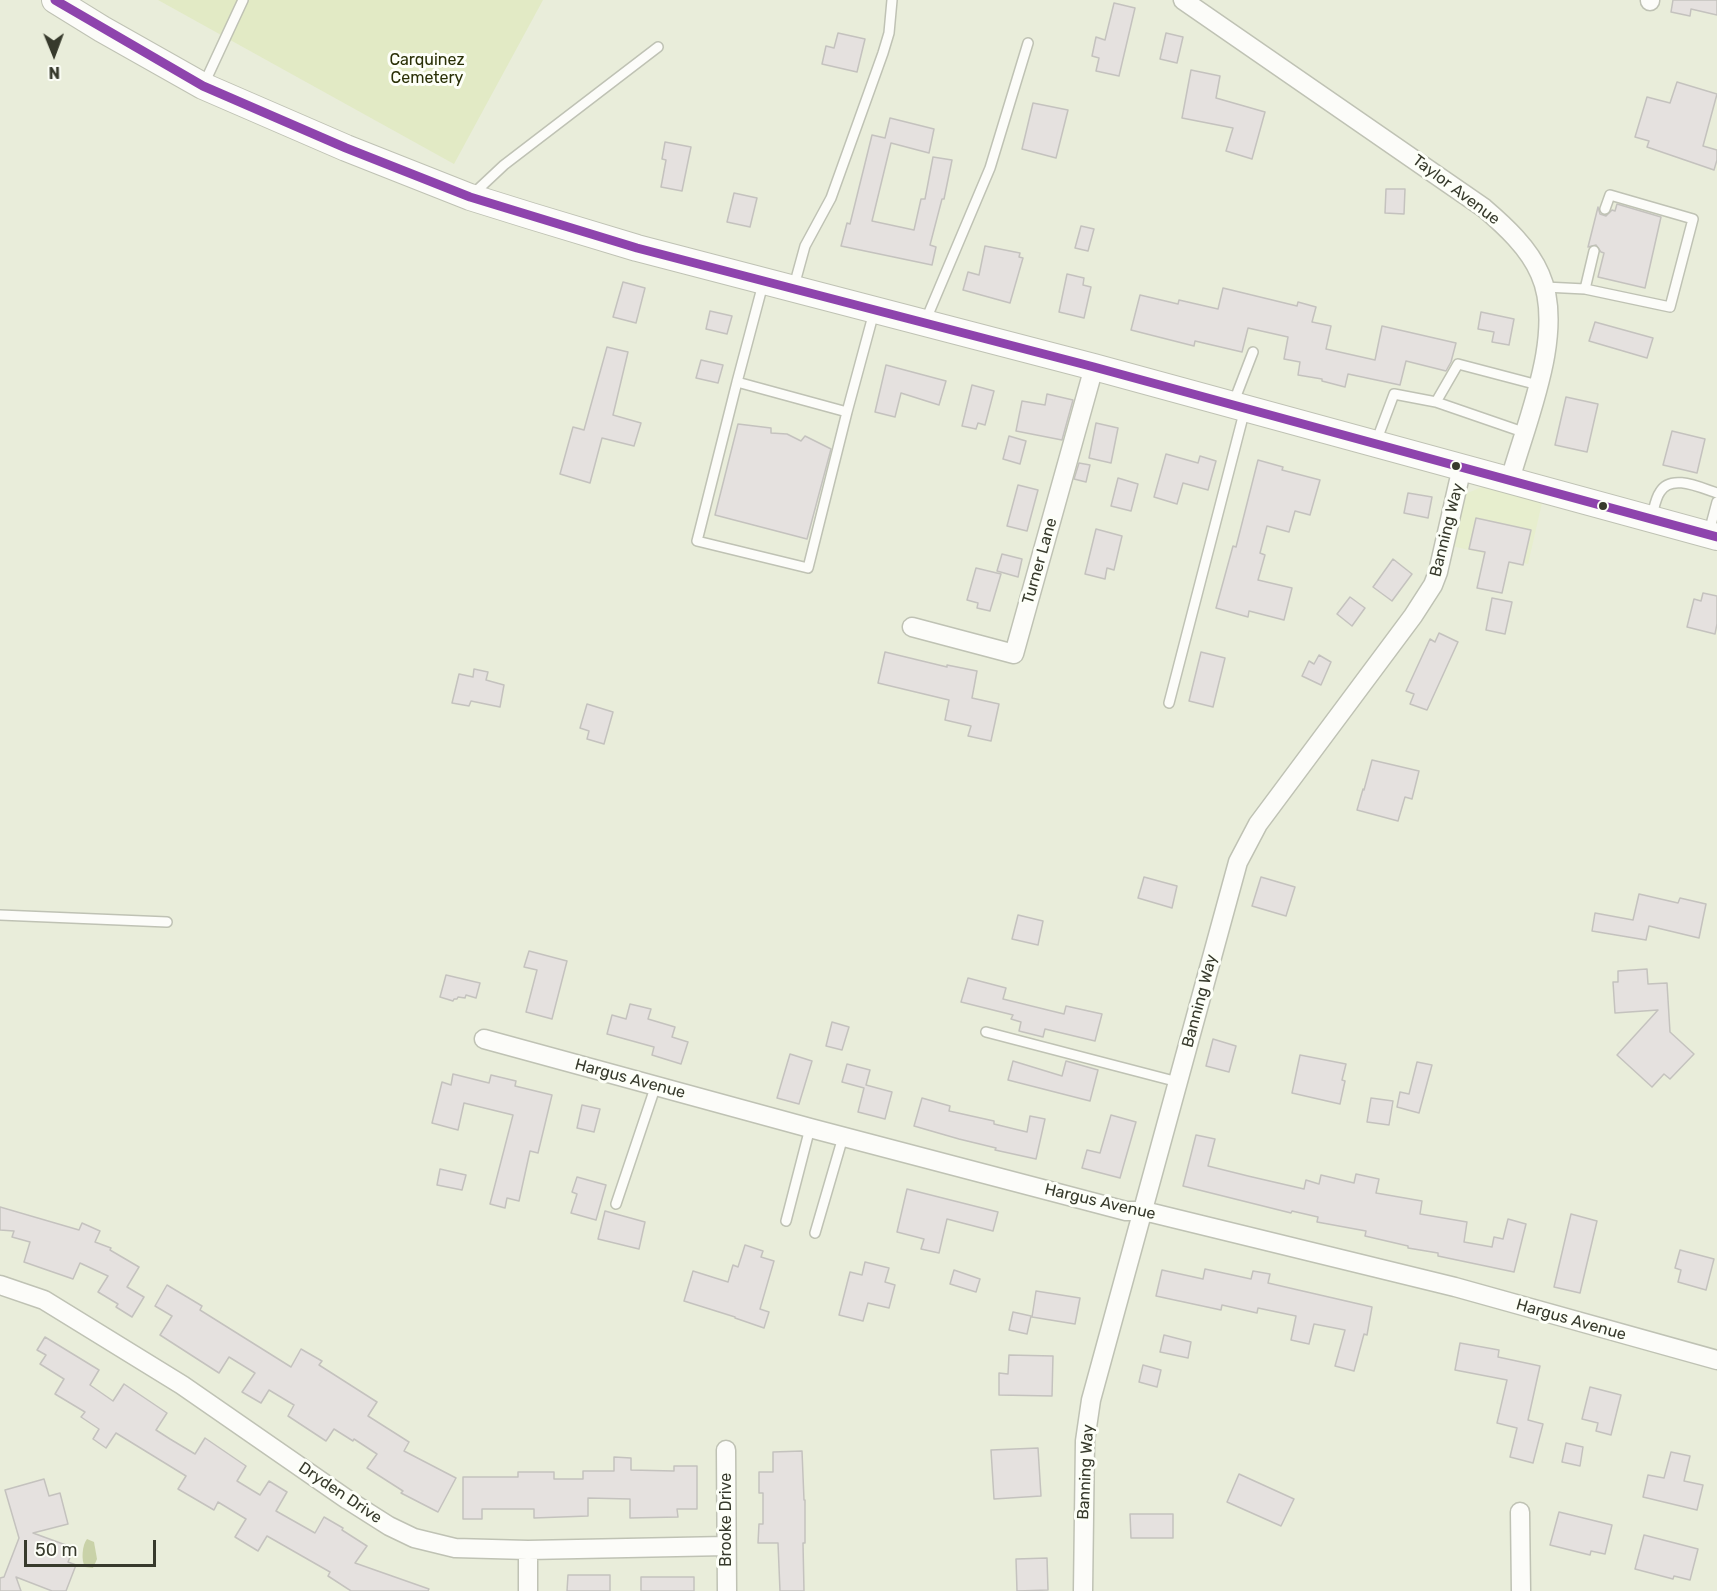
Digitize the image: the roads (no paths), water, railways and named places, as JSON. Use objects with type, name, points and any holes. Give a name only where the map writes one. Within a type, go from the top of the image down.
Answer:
[{"type":"main road","points":[[55,0],[203,86],[346,148],[470,196],[637,248],[1095,366],[1712,536]]},
{"type":"street","name":"Taylor Avenue","points":[[1183,0],[1484,208],[1525,250],[1539,272],[1545,287],[1550,322],[1538,385],[1510,480]]},
{"type":"street","name":"Turner Lane","points":[[912,627],[1014,654],[1095,366]]},
{"type":"street","name":"Banning Way","points":[[1083,1591],[1084,1452],[1087,1420],[1236,870],[1258,824],[1429,591],[1438,572],[1462,467]]},
{"type":"street","name":"Hargus Avenue","points":[[484,1039],[1126,1211],[1144,1211],[1455,1287],[1717,1360]]},
{"type":"street","name":"Dryden Drive","points":[[0,1285],[44,1300],[182,1385],[348,1500],[414,1538],[455,1548],[528,1550],[726,1546]]},
{"type":"street","name":"Brooke Drive","points":[[726,1450],[727,1591]]},
{"type":"street","points":[[1520,1512],[1521,1591]]},
{"type":"street","points":[[528,1550],[528,1591]]},
{"type":"lane","points":[[203,86],[243,0]]},
{"type":"lane","points":[[794,288],[805,246],[831,198],[883,53],[889,33],[892,0]]},
{"type":"lane","points":[[925,322],[990,168],[1028,43]]},
{"type":"lane","points":[[470,196],[504,165],[658,47]]},
{"type":"lane","points":[[1545,287],[1585,289],[1670,307],[1693,219],[1610,195],[1605,209]]},
{"type":"lane","points":[[1585,289],[1594,250]]},
{"type":"lane","points":[[764,281],[736,382],[697,541],[808,568],[875,310]]},
{"type":"lane","points":[[1169,703],[1253,352]]},
{"type":"lane","points":[[1436,402],[1458,364],[1538,385]]},
{"type":"lane","points":[[736,382],[847,412]]},
{"type":"lane","points":[[1376,442],[1394,394],[1436,402],[1523,432]]},
{"type":"lane","points":[[1651,519],[1660,491],[1666,484],[1674,482],[1717,493]]},
{"type":"lane","points":[[1712,536],[1717,502]]},
{"type":"lane","points":[[0,915],[166,922]]},
{"type":"lane","points":[[987,1032],[1178,1082]]},
{"type":"lane","points":[[616,1204],[656,1085]]},
{"type":"lane","points":[[786,1221],[810,1128]]},
{"type":"lane","points":[[815,1233],[843,1137]]},
{"type":"park label","name":"Carquinez Cemetery","points":[[427,69]]}]
